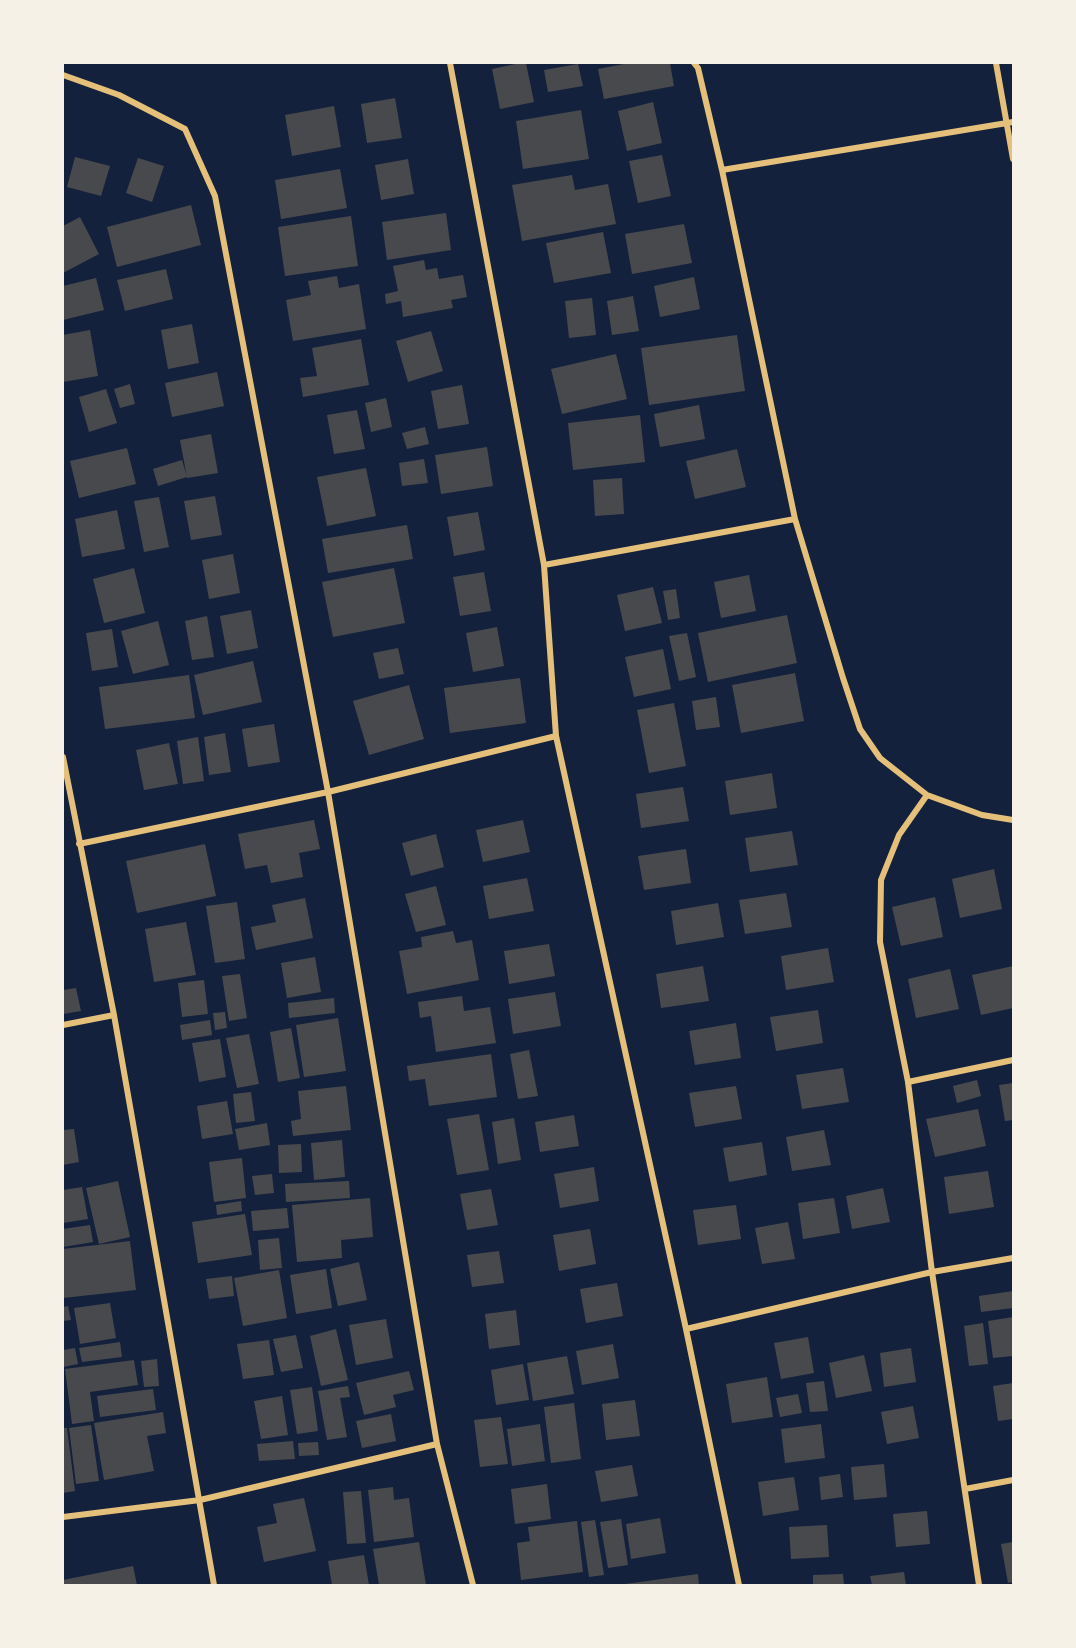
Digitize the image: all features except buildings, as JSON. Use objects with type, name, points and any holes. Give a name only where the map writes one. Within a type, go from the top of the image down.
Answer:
[{"type":"street","points":[[450,63],[544,564],[556,736],[686,1329],[739,1585]]},
{"type":"street","points":[[694,63],[698,68],[722,170],[795,519],[860,729],[880,758],[927,795],[982,815],[1013,820]]},
{"type":"street","points":[[996,63],[1013,159]]},
{"type":"street","points":[[63,75],[119,95],[185,129],[215,195],[328,792],[437,1444],[473,1585]]},
{"type":"street","points":[[722,170],[1013,122]]},
{"type":"street","points":[[544,564],[795,519]]},
{"type":"street","points":[[80,844],[328,792],[556,736]]},
{"type":"street","points":[[63,757],[114,1015],[214,1585]]},
{"type":"street","points":[[927,795],[899,835],[881,880],[880,942],[908,1082],[932,1272],[979,1585]]},
{"type":"street","points":[[63,1025],[114,1015]]},
{"type":"street","points":[[908,1082],[1013,1060]]},
{"type":"street","points":[[686,1329],[932,1272],[1013,1258]]},
{"type":"street","points":[[63,1517],[200,1500],[437,1444]]},
{"type":"street","points":[[965,1489],[1013,1480]]}]
